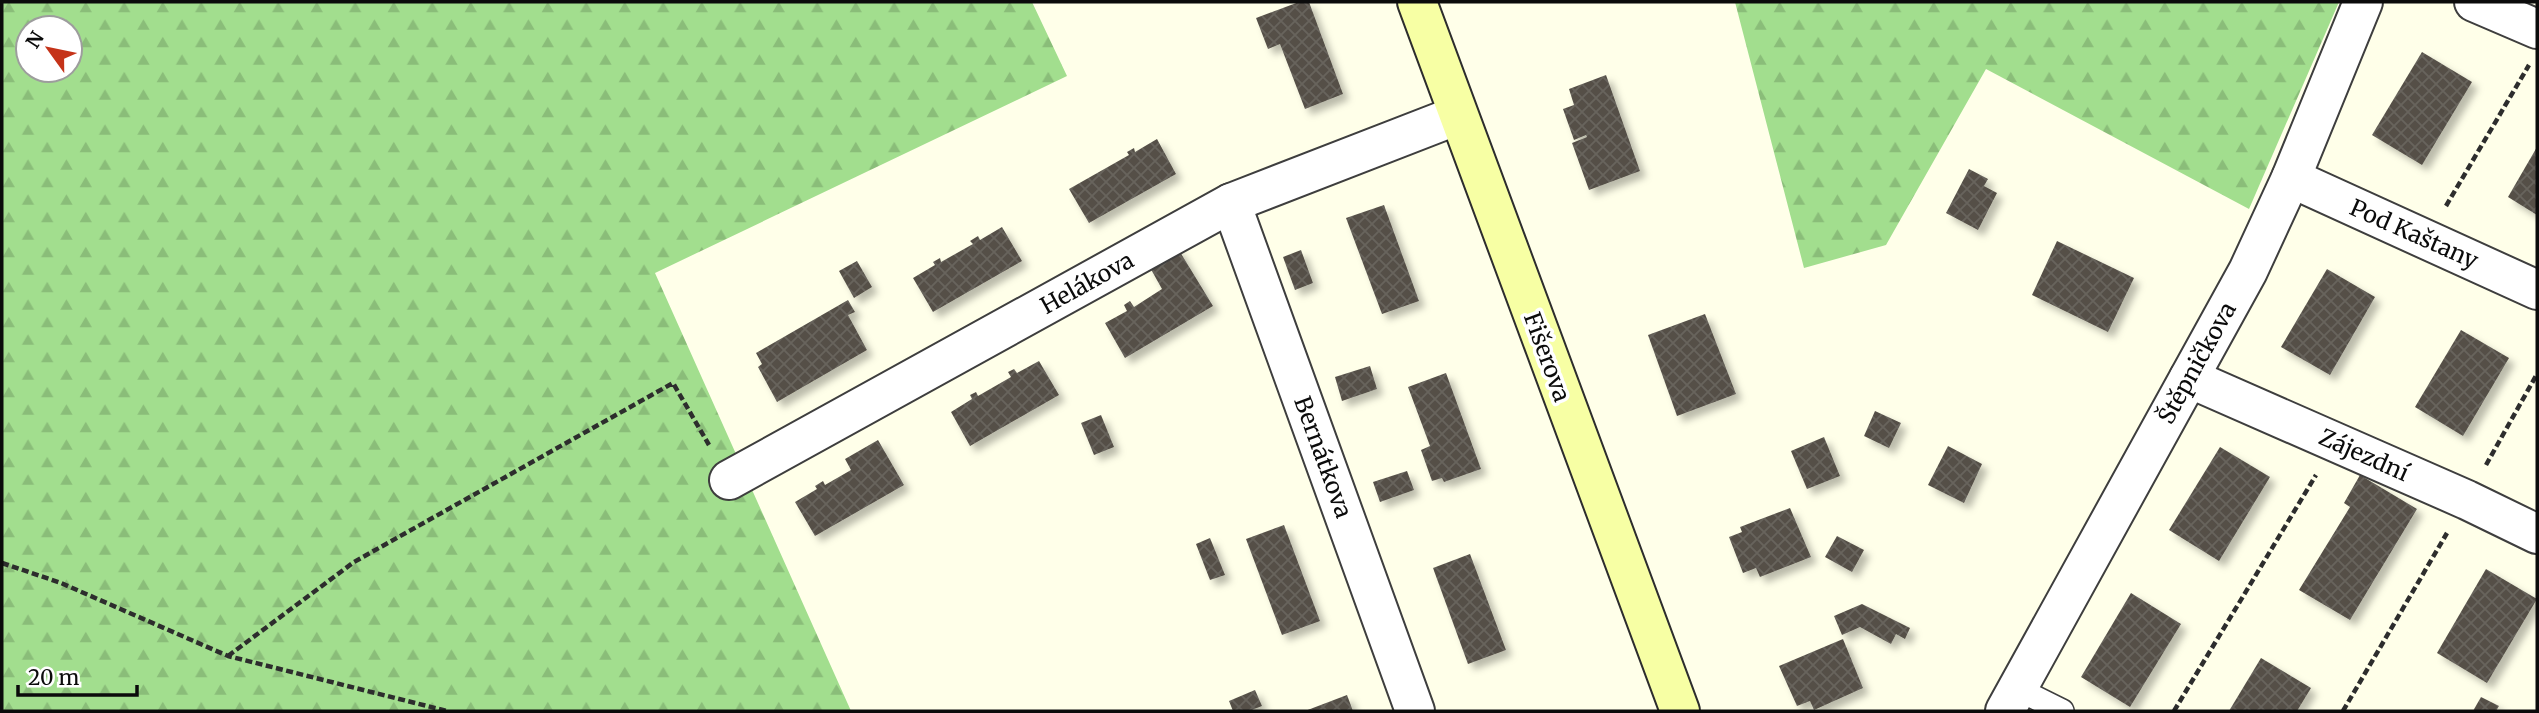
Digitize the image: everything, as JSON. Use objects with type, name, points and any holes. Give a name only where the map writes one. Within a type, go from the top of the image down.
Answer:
[{"type":"street","name":"Fišerova","points":[[1417,2],[1680,711]]},
{"type":"street","name":"Štěpničkova","points":[[2010,700],[2248,271],[2291,178],[2363,2]]},
{"type":"street","points":[[2474,2],[2534,46]]},
{"type":"street","name":"Helákova","points":[[729,481],[1231,203],[1458,115]]},
{"type":"street","name":"Pod Kaštany","points":[[2291,178],[2537,290]]},
{"type":"street","name":"Bernátkova","points":[[1231,203],[1416,711]]},
{"type":"street","name":"Zájezdní","points":[[2189,378],[2467,500],[2537,534]]},
{"type":"lane","points":[[2010,700],[2062,711]]},
{"type":"path","points":[[2426,240],[2534,46]]},
{"type":"path","points":[[2343,711],[2467,500],[2537,374]]},
{"type":"path","points":[[228,656],[354,562],[673,383],[729,481]]},
{"type":"path","points":[[2174,711],[2335,442]]},
{"type":"path","points":[[2,563],[61,583],[228,656],[447,711]]},
{"type":"green space","points":[[2,2],[1032,2],[1067,76],[655,273],[851,711],[2,711]]},
{"type":"green space","points":[[1735,2],[2339,2],[2249,209],[1986,69],[1886,245],[1804,268]]},
{"type":"building","points":[[1299,2],[1309,2],[1343,94],[1305,109],[1280,44],[1268,49],[1256,18]]},
{"type":"building","points":[[2422,52],[2472,82],[2422,165],[2372,135]]},
{"type":"building","points":[[1606,75],[1640,171],[1589,190],[1572,143],[1587,137],[1586,135],[1574,140],[1563,109],[1574,105],[1569,89]]},
{"type":"building","points":[[1157,139],[1176,174],[1089,223],[1069,189],[1129,155],[1127,152],[1134,148],[1135,152]]},
{"type":"building","points":[[2537,147],[2537,215],[2508,197]]},
{"type":"building","points":[[1969,169],[1988,179],[1984,186],[1997,193],[1978,230],[1946,213]]},
{"type":"building","points":[[1384,205],[1419,301],[1382,314],[1346,218]]},
{"type":"building","points":[[1002,227],[1022,261],[933,312],[913,278],[935,265],[933,262],[940,258],[941,262],[973,244],[970,241],[978,236],[980,240]]},
{"type":"building","points":[[2057,241],[2134,278],[2108,332],[2032,295]]},
{"type":"building","points":[[1177,247],[1213,306],[1125,358],[1105,323],[1127,311],[1124,305],[1130,301],[1134,307],[1162,289],[1148,264]]},
{"type":"building","points":[[1301,250],[1313,283],[1295,290],[1283,257]]},
{"type":"building","points":[[857,261],[872,287],[854,298],[839,271]]},
{"type":"building","points":[[2327,269],[2375,297],[2330,375],[2281,347]]},
{"type":"building","points":[[848,300],[855,312],[848,315],[867,350],[777,402],[758,367],[762,364],[756,353]]},
{"type":"building","points":[[1705,314],[1736,394],[1677,416],[1648,335]]},
{"type":"building","points":[[2461,330],[2509,358],[2463,436],[2415,407]]},
{"type":"building","points":[[1039,361],[1059,395],[970,446],[951,412],[972,399],[970,395],[976,392],[978,396],[1011,377],[1008,372],[1014,369],[1017,373]]},
{"type":"building","points":[[1370,366],[1377,389],[1342,401],[1335,377]]},
{"type":"building","points":[[1446,373],[1481,469],[1444,482],[1442,478],[1432,481],[1421,450],[1430,446],[1408,387]]},
{"type":"building","points":[[1875,411],[1901,423],[1889,448],[1864,436]]},
{"type":"building","points":[[1101,415],[1114,447],[1094,455],[1081,423]]},
{"type":"building","points":[[1824,437],[1840,476],[1807,489],[1791,451]]},
{"type":"building","points":[[878,440],[904,485],[815,536],[795,502],[817,489],[815,486],[823,481],[825,485],[851,470],[845,459]]},
{"type":"building","points":[[1948,446],[1982,464],[1964,503],[1928,485]]},
{"type":"building","points":[[2220,447],[2270,477],[2219,561],[2169,530]]},
{"type":"building","points":[[1407,471],[1414,490],[1380,502],[1373,482]]},
{"type":"building","points":[[2360,475],[2417,509],[2350,620],[2299,590],[2350,507],[2344,503]]},
{"type":"building","points":[[1790,508],[1811,557],[1760,577],[1756,568],[1743,573],[1729,537],[1742,532],[1740,527]]},
{"type":"building","points":[[1284,525],[1320,621],[1282,635],[1246,539]]},
{"type":"building","points":[[1837,536],[1864,550],[1852,572],[1825,557]]},
{"type":"building","points":[[1210,538],[1225,575],[1210,580],[1196,544]]},
{"type":"building","points":[[1470,554],[1506,650],[1468,664],[1433,568]]},
{"type":"building","points":[[2486,569],[2537,599],[2487,683],[2437,653]]},
{"type":"building","points":[[2131,593],[2181,624],[2130,707],[2081,677]]},
{"type":"building","points":[[1862,604],[1910,628],[1905,639],[1896,634],[1891,644],[1860,627],[1842,635],[1834,616]]},
{"type":"building","points":[[1843,639],[1863,688],[1814,710],[1810,701],[1797,706],[1779,666]]},
{"type":"building","points":[[2261,658],[2311,688],[2297,711],[2229,711]]},
{"type":"building","points":[[1255,690],[1262,706],[1249,711],[1233,711],[1229,701]]},
{"type":"building","points":[[1347,695],[1353,711],[1305,711]]},
{"type":"building","points":[[2481,697],[2499,706],[2496,711],[2473,711]]}]
